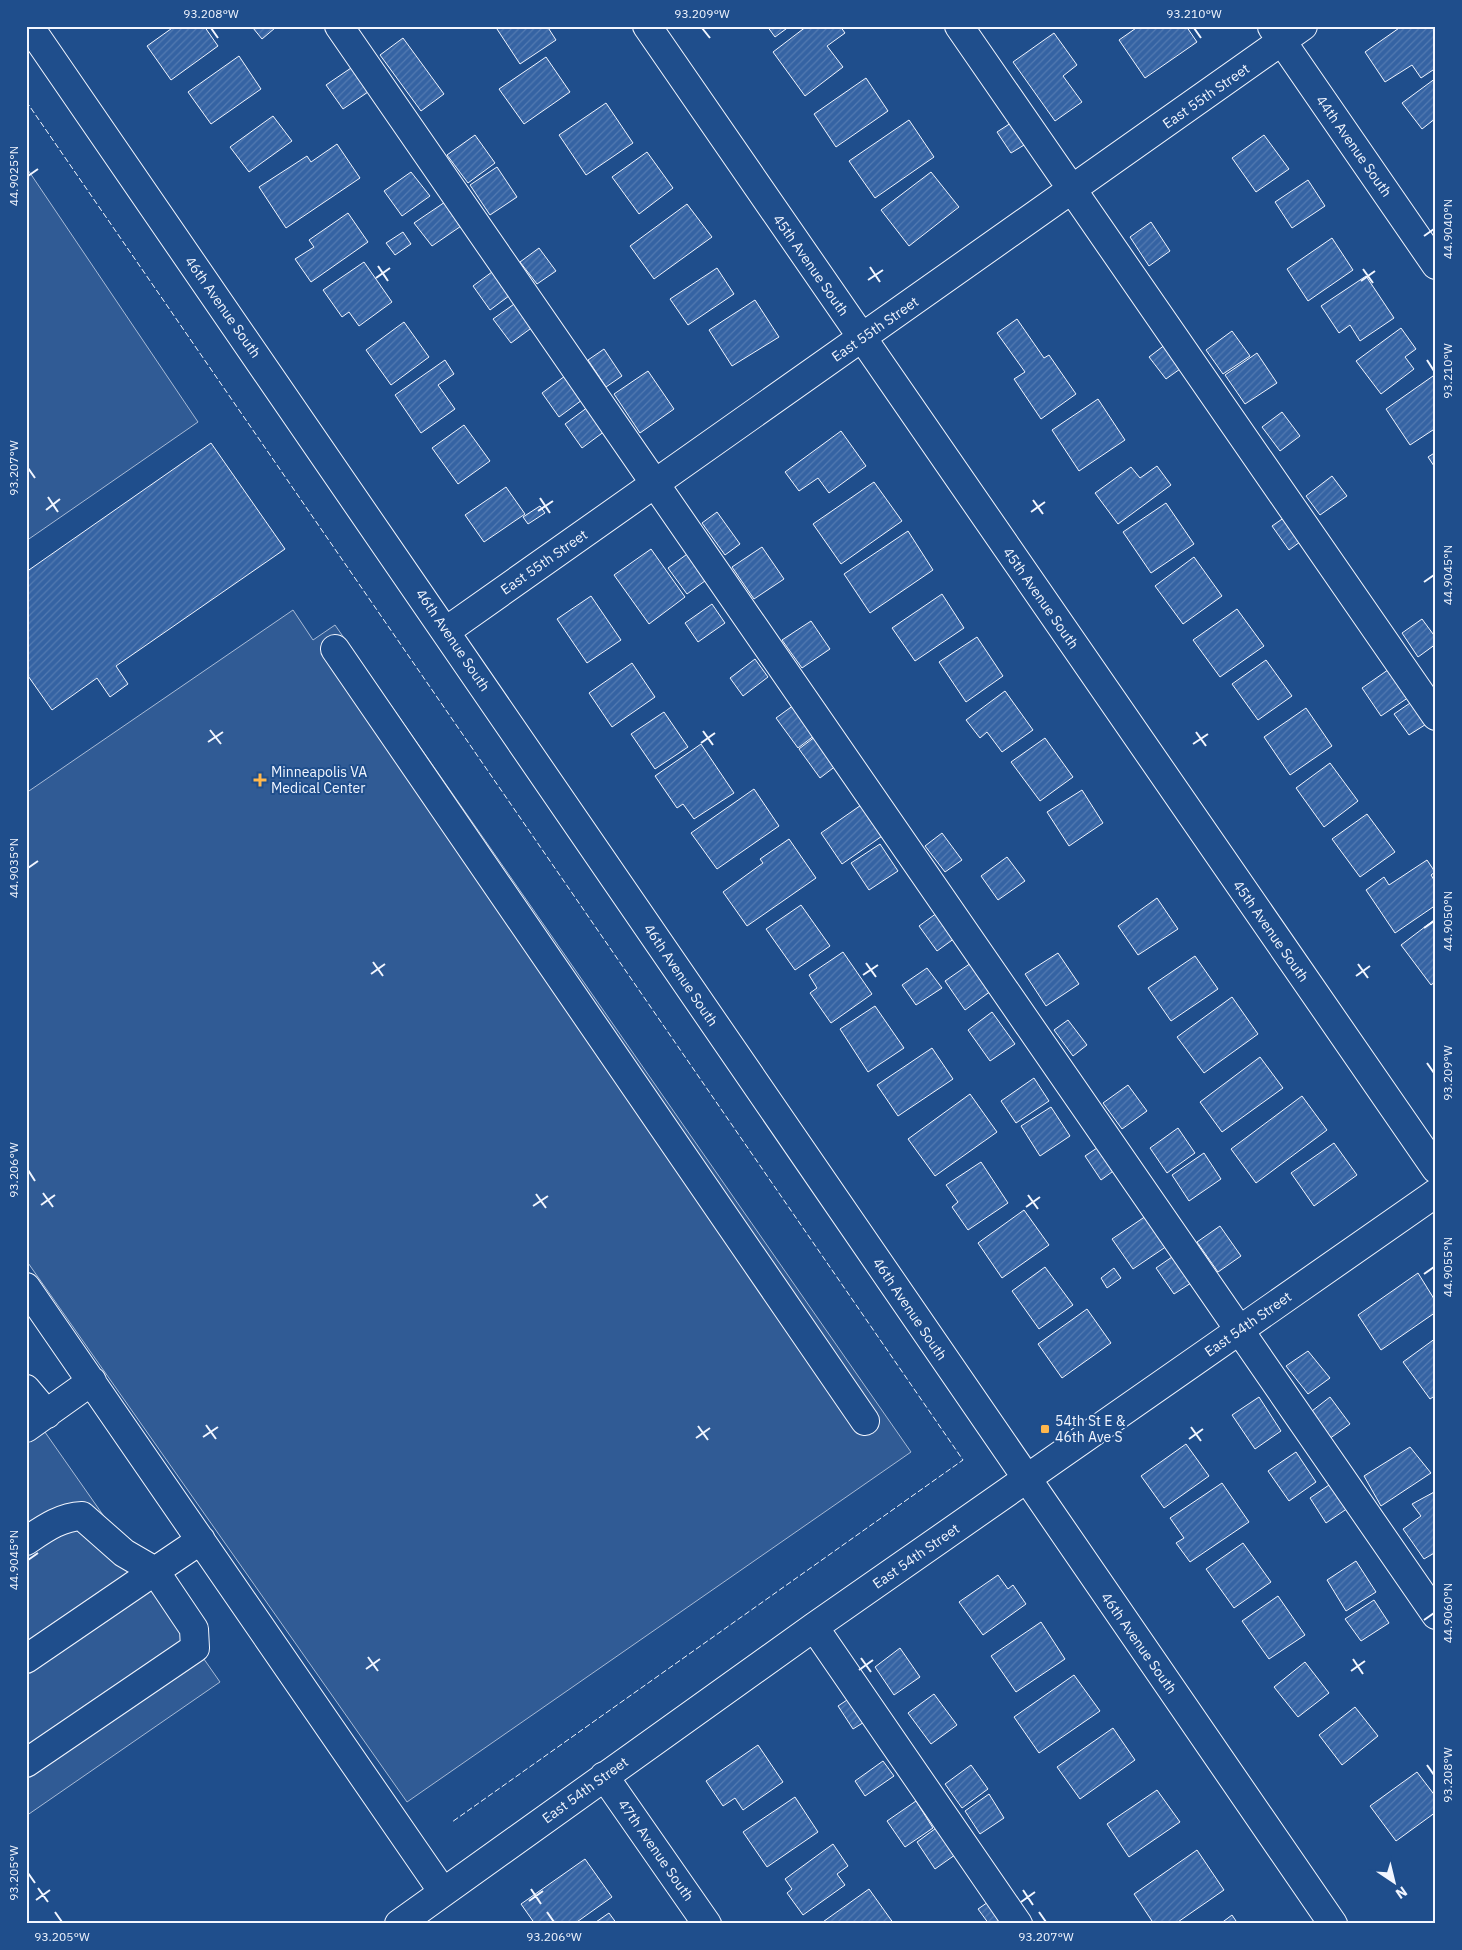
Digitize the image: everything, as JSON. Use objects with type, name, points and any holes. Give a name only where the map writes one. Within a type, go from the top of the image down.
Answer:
[{"type":"street","name":"46th Avenue South","points":[[29,26],[446,631],[1026,1480],[1333,1924]]},
{"type":"street","points":[[339,26],[1436,1615]]},
{"type":"street","name":"45th Avenue South","points":[[647,26],[1436,1169]]},
{"type":"street","points":[[960,26],[1072,191],[1095,221],[1436,716]]},
{"type":"street","name":"East 55th Street","points":[[446,631],[1072,191],[1286,31]]},
{"type":"street","name":"44th Avenue South","points":[[1286,31],[1436,265]]},
{"type":"street","points":[[335,649],[866,1420]]},
{"type":"street","name":"East 54th Street","points":[[399,1924],[814,1627],[1436,1193]]},
{"type":"street","points":[[26,1287],[443,1892]]},
{"type":"street","points":[[26,1389],[37,1421],[92,1382]]},
{"type":"street","points":[[26,1541],[48,1526],[68,1516],[82,1516],[124,1553],[155,1570],[194,1629],[195,1648],[26,1763]]},
{"type":"street","points":[[26,1659],[201,1540]]},
{"type":"street","points":[[814,1627],[1018,1924]]},
{"type":"street","name":"47th Avenue South","points":[[604,1776],[707,1924]]},
{"type":"shaded area","points":[[26,167],[198,422],[26,541]]},
{"type":"shaded area","name":"Minneapolis VA Medical Center","points":[[293,610],[313,640],[335,625],[911,1452],[407,1802],[26,1260],[26,793]]},
{"type":"shaded area","points":[[26,1405],[220,1682],[26,1816]]},
{"type":"building","points":[[175,26],[204,26],[218,46],[171,80],[147,46]]},
{"type":"building","points":[[255,26],[273,26],[275,28],[262,39],[253,28]]},
{"type":"building","points":[[495,26],[547,26],[556,40],[520,64]]},
{"type":"building","points":[[767,26],[790,26],[775,37]]},
{"type":"building","points":[[807,26],[840,26],[845,33],[827,46],[843,67],[805,96],[773,52]]},
{"type":"building","points":[[1139,26],[1186,26],[1197,42],[1145,78],[1119,40]]},
{"type":"building","points":[[1402,26],[1436,26],[1436,68],[1421,78],[1412,65],[1385,82],[1365,52]]},
{"type":"building","points":[[1054,33],[1077,65],[1063,76],[1082,102],[1055,121],[1013,62]]},
{"type":"building","points":[[403,38],[444,94],[421,111],[380,55]]},
{"type":"building","points":[[239,56],[261,89],[211,124],[188,92]]},
{"type":"building","points":[[546,57],[570,92],[524,124],[499,89]]},
{"type":"building","points":[[351,68],[368,92],[343,109],[326,85]]},
{"type":"building","points":[[866,78],[888,111],[836,147],[814,114]]},
{"type":"building","points":[[1436,78],[1436,118],[1422,129],[1402,103]]},
{"type":"building","points":[[606,103],[633,143],[586,175],[559,135]]},
{"type":"building","points":[[273,116],[292,141],[249,172],[230,147]]},
{"type":"building","points":[[909,120],[934,157],[875,198],[849,161]]},
{"type":"building","points":[[1014,121],[1029,142],[1011,153],[997,132]]},
{"type":"building","points":[[475,135],[495,163],[468,183],[447,155]]},
{"type":"building","points":[[1264,135],[1289,169],[1256,192],[1232,158]]},
{"type":"building","points":[[337,144],[360,178],[286,228],[259,187],[307,156],[311,162]]},
{"type":"building","points":[[647,152],[673,188],[639,214],[612,177]]},
{"type":"building","points":[[497,167],[517,197],[490,215],[470,185]]},
{"type":"building","points":[[411,172],[430,196],[402,216],[384,191]]},
{"type":"building","points":[[931,172],[959,207],[909,246],[881,210]]},
{"type":"building","points":[[1308,180],[1325,206],[1292,228],[1275,202]]},
{"type":"building","points":[[448,200],[464,224],[432,246],[414,223]]},
{"type":"building","points":[[687,204],[712,237],[654,279],[630,246]]},
{"type":"building","points":[[348,213],[368,242],[311,282],[295,259],[314,247],[309,240]]},
{"type":"building","points":[[1151,222],[1170,251],[1149,266],[1130,237]]},
{"type":"building","points":[[403,232],[411,244],[395,255],[386,243]]},
{"type":"building","points":[[1332,238],[1353,270],[1308,301],[1287,269]]},
{"type":"building","points":[[539,248],[556,271],[537,284],[520,262]]},
{"type":"building","points":[[364,262],[392,302],[359,326],[349,312],[342,317],[323,290]]},
{"type":"building","points":[[717,268],[734,294],[688,325],[670,299]]},
{"type":"building","points":[[496,269],[513,293],[490,310],[473,286]]},
{"type":"building","points":[[1366,276],[1394,318],[1360,341],[1350,325],[1339,333],[1321,306]]},
{"type":"building","points":[[755,300],[779,337],[732,366],[709,330]]},
{"type":"building","points":[[517,302],[534,326],[511,343],[493,319]]},
{"type":"building","points":[[1017,319],[1044,358],[1049,355],[1076,394],[1041,419],[1014,379],[1025,372],[997,333]]},
{"type":"building","points":[[404,322],[429,357],[391,385],[366,350]]},
{"type":"building","points":[[1401,328],[1416,349],[1405,357],[1414,369],[1381,394],[1356,361]]},
{"type":"building","points":[[1232,331],[1250,356],[1223,374],[1206,350]]},
{"type":"building","points":[[1170,341],[1187,364],[1166,379],[1149,357]]},
{"type":"building","points":[[604,349],[622,376],[606,387],[588,360]]},
{"type":"building","points":[[1257,353],[1277,383],[1245,404],[1225,375]]},
{"type":"building","points":[[445,360],[454,374],[438,385],[455,409],[421,433],[395,395]]},
{"type":"building","points":[[648,371],[674,409],[640,433],[614,394]]},
{"type":"building","points":[[565,376],[582,400],[559,417],[542,393]]},
{"type":"building","points":[[1433,376],[1436,380],[1436,428],[1410,445],[1386,409]]},
{"type":"building","points":[[1098,399],[1125,440],[1079,471],[1052,430]]},
{"type":"building","points":[[588,407],[605,431],[582,448],[565,424]]},
{"type":"building","points":[[1282,412],[1300,436],[1280,451],[1262,427]]},
{"type":"building","points":[[464,425],[490,461],[458,484],[432,448]]},
{"type":"building","points":[[841,431],[866,466],[829,493],[818,478],[799,491],[785,472]]},
{"type":"building","points":[[211,443],[285,549],[116,666],[128,684],[110,697],[97,678],[52,710],[26,673],[26,572]]},
{"type":"building","points":[[1436,452],[1436,469],[1428,457]]},
{"type":"building","points":[[1157,466],[1171,485],[1118,524],[1095,493],[1131,467],[1140,478]]},
{"type":"building","points":[[1332,476],[1347,496],[1320,515],[1306,496]]},
{"type":"building","points":[[874,482],[902,521],[841,564],[813,524]]},
{"type":"building","points":[[506,487],[525,514],[484,542],[465,515]]},
{"type":"building","points":[[1166,503],[1194,544],[1151,573],[1123,532]]},
{"type":"building","points":[[540,506],[545,513],[528,524],[523,517]]},
{"type":"building","points":[[717,512],[740,544],[725,555],[702,523]]},
{"type":"building","points":[[1288,515],[1304,539],[1289,550],[1272,526]]},
{"type":"building","points":[[908,531],[933,570],[870,613],[844,574]]},
{"type":"building","points":[[762,547],[784,579],[754,599],[732,567]]},
{"type":"building","points":[[651,549],[685,597],[649,624],[614,575]]},
{"type":"building","points":[[690,552],[709,578],[687,594],[668,568]]},
{"type":"building","points":[[1194,557],[1222,596],[1183,624],[1155,586]]},
{"type":"building","points":[[942,594],[964,628],[915,661],[892,628]]},
{"type":"building","points":[[591,596],[621,640],[587,663],[557,619]]},
{"type":"building","points":[[712,604],[725,623],[698,642],[685,623]]},
{"type":"building","points":[[1237,609],[1264,646],[1220,677],[1193,640]]},
{"type":"building","points":[[1422,619],[1436,638],[1436,644],[1418,657],[1402,633]]},
{"type":"building","points":[[811,621],[830,649],[802,668],[782,640]]},
{"type":"building","points":[[977,637],[1003,676],[966,702],[939,662]]},
{"type":"building","points":[[755,659],[768,677],[743,696],[730,678]]},
{"type":"building","points":[[1266,660],[1292,696],[1258,720],[1232,684]]},
{"type":"building","points":[[632,663],[655,697],[612,727],[589,693]]},
{"type":"building","points":[[1395,665],[1415,693],[1381,716],[1362,688]]},
{"type":"building","points":[[1005,691],[1033,730],[1002,752],[987,732],[980,738],[966,720]]},
{"type":"building","points":[[1416,699],[1431,721],[1409,735],[1394,714]]},
{"type":"building","points":[[794,705],[815,735],[798,748],[776,718]]},
{"type":"building","points":[[1306,708],[1332,746],[1290,775],[1264,737]]},
{"type":"building","points":[[664,712],[688,747],[655,769],[631,734]]},
{"type":"building","points":[[816,736],[837,765],[820,778],[799,749]]},
{"type":"building","points":[[1045,738],[1073,777],[1040,801],[1011,762]]},
{"type":"building","points":[[701,744],[734,793],[694,819],[683,804],[677,808],[655,776]]},
{"type":"building","points":[[1330,763],[1358,801],[1324,827],[1296,788]]},
{"type":"building","points":[[754,789],[779,826],[717,869],[691,833]]},
{"type":"building","points":[[1082,790],[1103,823],[1069,846],[1047,812]]},
{"type":"building","points":[[864,803],[885,834],[842,864],[821,833]]},
{"type":"building","points":[[1367,814],[1395,852],[1360,877],[1332,839]]},
{"type":"building","points":[[942,833],[962,860],[945,872],[925,846]]},
{"type":"building","points":[[789,839],[816,878],[747,926],[723,892],[763,863],[760,859]]},
{"type":"building","points":[[880,844],[898,871],[869,890],[851,863]]},
{"type":"building","points":[[1007,857],[1025,881],[998,900],[981,876]]},
{"type":"building","points":[[1427,860],[1435,872],[1431,875],[1436,883],[1436,905],[1395,933],[1366,890],[1384,877],[1389,885]]},
{"type":"building","points":[[1157,898],[1178,929],[1138,955],[1118,926]]},
{"type":"building","points":[[801,905],[830,946],[795,970],[766,929]]},
{"type":"building","points":[[937,913],[955,938],[937,951],[919,926]]},
{"type":"building","points":[[1434,920],[1436,981],[1431,985],[1401,945]]},
{"type":"building","points":[[843,952],[872,994],[831,1023],[810,993],[817,988],[809,975]]},
{"type":"building","points":[[1058,953],[1079,984],[1046,1006],[1025,974]]},
{"type":"building","points":[[1195,956],[1218,989],[1171,1021],[1148,988]]},
{"type":"building","points":[[971,963],[991,991],[965,1010],[945,981]]},
{"type":"building","points":[[927,968],[942,988],[916,1005],[902,985]]},
{"type":"building","points":[[1232,997],[1258,1034],[1204,1073],[1177,1037]]},
{"type":"building","points":[[875,1006],[904,1048],[868,1072],[840,1029]]},
{"type":"building","points":[[992,1012],[1015,1044],[990,1061],[968,1030]]},
{"type":"building","points":[[1068,1020],[1087,1045],[1073,1056],[1054,1030]]},
{"type":"building","points":[[932,1048],[953,1079],[898,1116],[877,1085]]},
{"type":"building","points":[[1260,1057],[1283,1088],[1222,1132],[1200,1102]]},
{"type":"building","points":[[1034,1078],[1049,1101],[1016,1123],[1001,1101]]},
{"type":"building","points":[[1128,1085],[1147,1111],[1122,1129],[1103,1103]]},
{"type":"building","points":[[970,1094],[997,1132],[935,1176],[908,1139]]},
{"type":"building","points":[[1302,1096],[1327,1130],[1256,1183],[1231,1149]]},
{"type":"building","points":[[1051,1107],[1070,1136],[1040,1156],[1021,1126]]},
{"type":"building","points":[[1178,1128],[1195,1153],[1167,1173],[1150,1148]]},
{"type":"building","points":[[1334,1143],[1357,1175],[1314,1206],[1291,1173]]},
{"type":"building","points":[[1100,1146],[1116,1169],[1101,1180],[1085,1156]]},
{"type":"building","points":[[1204,1153],[1221,1179],[1189,1201],[1172,1175]]},
{"type":"building","points":[[981,1162],[1008,1203],[968,1230],[952,1207],[958,1202],[946,1185]]},
{"type":"building","points":[[1024,1210],[1049,1245],[1002,1278],[978,1243]]},
{"type":"building","points":[[1146,1216],[1167,1246],[1133,1269],[1112,1239]]},
{"type":"building","points":[[1220,1226],[1241,1256],[1218,1272],[1197,1242]]},
{"type":"building","points":[[1172,1257],[1191,1283],[1174,1294],[1156,1268]]},
{"type":"building","points":[[1045,1267],[1073,1305],[1039,1329],[1012,1291]]},
{"type":"building","points":[[1114,1268],[1121,1278],[1107,1288],[1101,1278]]},
{"type":"building","points":[[1418,1273],[1436,1302],[1436,1312],[1381,1350],[1358,1315]]},
{"type":"building","points":[[1087,1309],[1111,1343],[1062,1378],[1038,1344]]},
{"type":"building","points":[[1436,1338],[1436,1395],[1430,1399],[1403,1362]]},
{"type":"building","points":[[1308,1351],[1330,1378],[1308,1394],[1286,1366]]},
{"type":"building","points":[[1259,1397],[1281,1431],[1255,1449],[1232,1415]]},
{"type":"building","points":[[1330,1397],[1350,1424],[1329,1439],[1312,1411]]},
{"type":"building","points":[[1186,1444],[1209,1476],[1164,1508],[1141,1476]]},
{"type":"building","points":[[1410,1447],[1431,1473],[1381,1506],[1364,1476]]},
{"type":"building","points":[[1296,1452],[1316,1482],[1289,1501],[1268,1471]]},
{"type":"building","points":[[1222,1483],[1249,1522],[1190,1562],[1176,1543],[1184,1538],[1170,1518]]},
{"type":"building","points":[[1332,1483],[1348,1508],[1326,1523],[1310,1498]]},
{"type":"building","points":[[1436,1491],[1436,1552],[1424,1559],[1403,1529],[1421,1516],[1412,1504]]},
{"type":"building","points":[[1243,1543],[1271,1582],[1234,1608],[1206,1569]]},
{"type":"building","points":[[1356,1561],[1376,1592],[1346,1611],[1327,1580]]},
{"type":"building","points":[[998,1575],[1008,1589],[1013,1585],[1026,1604],[983,1635],[959,1602]]},
{"type":"building","points":[[1278,1596],[1305,1635],[1269,1659],[1242,1621]]},
{"type":"building","points":[[1374,1600],[1389,1623],[1361,1641],[1345,1619]]},
{"type":"building","points":[[1041,1622],[1065,1659],[1016,1692],[991,1656]]},
{"type":"building","points":[[900,1648],[920,1677],[894,1695],[875,1667]]},
{"type":"building","points":[[1305,1662],[1329,1693],[1298,1717],[1274,1687]]},
{"type":"building","points":[[1074,1675],[1100,1711],[1039,1753],[1014,1717]]},
{"type":"building","points":[[934,1694],[957,1725],[931,1744],[908,1713]]},
{"type":"building","points":[[853,1696],[869,1719],[853,1729],[838,1706]]},
{"type":"building","points":[[1355,1707],[1378,1736],[1342,1765],[1319,1735]]},
{"type":"building","points":[[1113,1728],[1135,1760],[1080,1799],[1057,1767]]},
{"type":"building","points":[[758,1745],[783,1782],[743,1810],[735,1798],[723,1806],[706,1781]]},
{"type":"building","points":[[883,1761],[894,1776],[865,1796],[855,1781]]},
{"type":"building","points":[[971,1765],[988,1789],[962,1808],[945,1784]]},
{"type":"building","points":[[1417,1772],[1436,1797],[1436,1812],[1396,1841],[1370,1806]]},
{"type":"building","points":[[1157,1790],[1180,1822],[1129,1857],[1107,1824]]},
{"type":"building","points":[[989,1794],[1004,1818],[980,1834],[965,1811]]},
{"type":"building","points":[[795,1797],[818,1832],[767,1867],[743,1832]]},
{"type":"building","points":[[916,1801],[933,1828],[905,1847],[887,1821]]},
{"type":"building","points":[[943,1823],[962,1850],[935,1869],[917,1842]]},
{"type":"building","points":[[833,1844],[848,1866],[837,1874],[845,1885],[803,1915],[787,1893],[792,1889],[785,1879]]},
{"type":"building","points":[[1197,1850],[1224,1890],[1175,1924],[1154,1924],[1134,1894]]},
{"type":"building","points":[[585,1859],[612,1897],[574,1924],[535,1924],[521,1904]]},
{"type":"building","points":[[869,1889],[894,1924],[820,1924]]},
{"type":"building","points":[[994,1898],[1012,1924],[989,1924],[978,1909]]},
{"type":"building","points":[[609,1913],[617,1924],[593,1924]]},
{"type":"building","points":[[1232,1915],[1238,1924],[1220,1924]]},
{"type":"fence","points":[[26,101],[963,1460],[452,1822]]},
{"type":"place","name":"Minneapolis VA Medical Center","points":[[260,780]]},
{"type":"place","name":"54th St E & 46th Ave S","points":[[1045,1429]]}]
